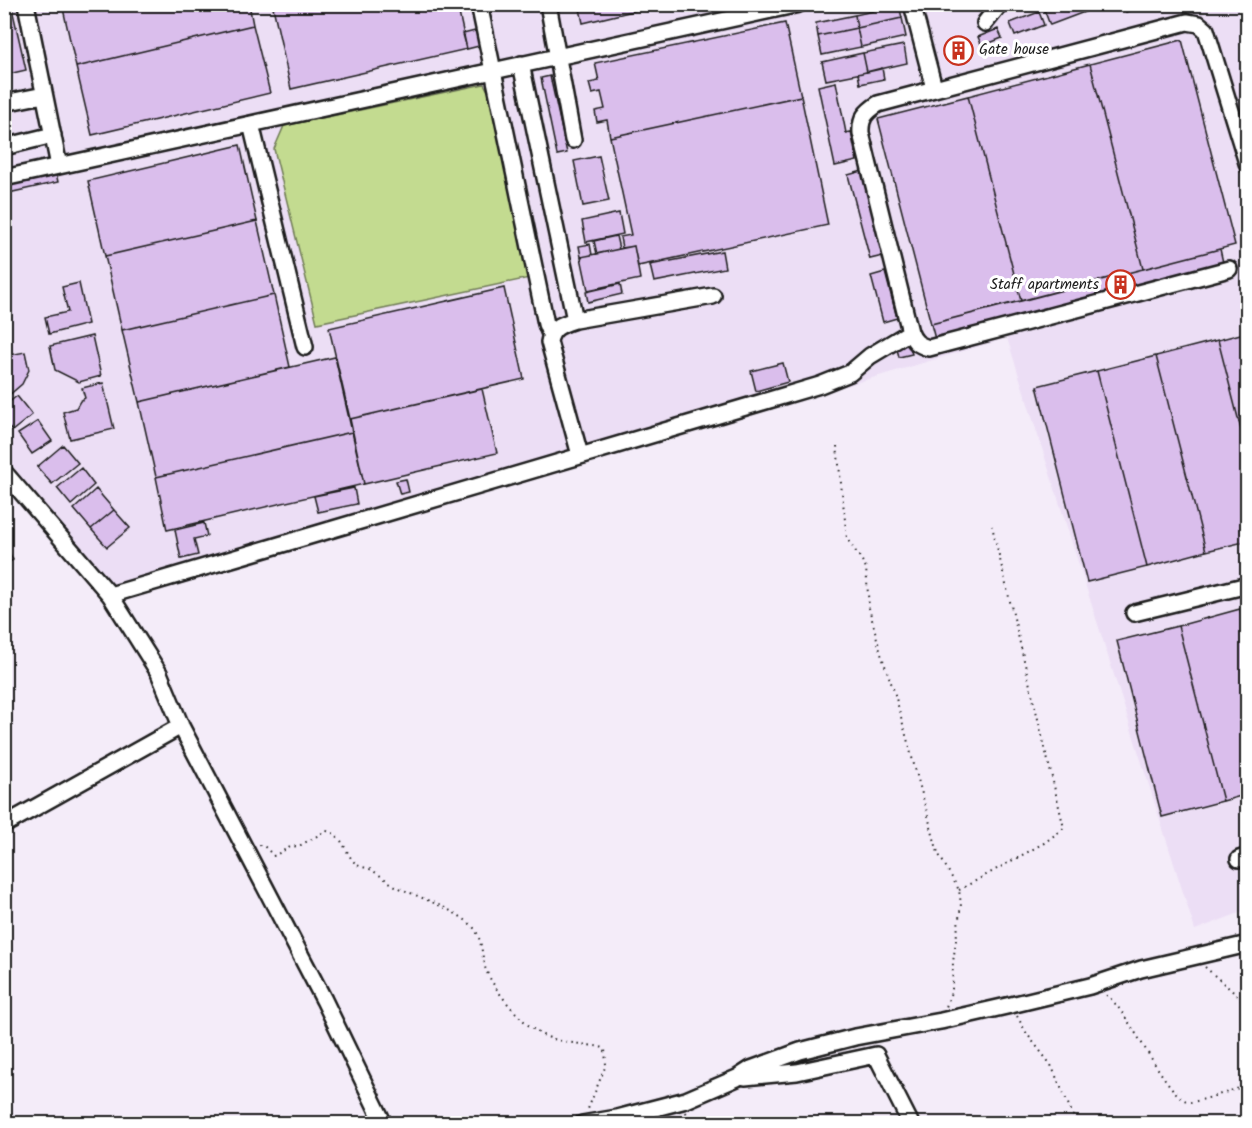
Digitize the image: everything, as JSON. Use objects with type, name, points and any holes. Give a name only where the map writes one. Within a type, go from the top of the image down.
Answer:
[{"type":"street","points":[[26,4],[59,166]]},
{"type":"street","points":[[479,4],[546,324],[550,334],[549,342],[580,455]]},
{"type":"street","points":[[548,4],[573,140]]},
{"type":"street","points":[[4,178],[799,4]]},
{"type":"street","points":[[912,4],[933,88]]},
{"type":"street","points":[[986,23],[1000,4]]},
{"type":"street","points":[[1229,269],[928,348],[920,345],[913,340],[910,332],[860,121],[867,111],[878,104],[1187,22],[1199,24],[1206,30],[1248,166]]},
{"type":"street","points":[[521,64],[575,320]]},
{"type":"street","points":[[4,103],[44,95]]},
{"type":"street","points":[[251,124],[305,347]]},
{"type":"street","points":[[4,147],[52,135]]},
{"type":"street","points":[[550,334],[563,323],[575,320],[713,296]]},
{"type":"street","points":[[110,595],[838,379],[910,332]]},
{"type":"street","points":[[4,472],[110,595],[159,673],[181,726],[324,1000],[384,1124]]},
{"type":"street","points":[[1134,613],[1248,585]]},
{"type":"street","points":[[4,825],[181,726]]},
{"type":"street","points":[[584,1119],[617,1118],[686,1100],[737,1078],[751,1069],[800,1051],[855,1037],[1011,1005],[1091,985],[1141,969],[1248,944]]},
{"type":"street","points":[[737,1078],[797,1072],[876,1055],[911,1124]]},
{"type":"path","points":[[837,446],[847,539],[866,568],[869,608],[938,853],[959,890],[961,903],[953,962],[952,989],[941,1021]]},
{"type":"path","points":[[959,890],[1044,843],[1064,828],[992,526]]},
{"type":"path","points":[[245,847],[262,845],[274,856],[290,847],[299,846],[323,832],[331,832],[357,864],[470,924],[475,929],[489,976],[520,1016],[539,1033],[548,1037],[600,1046],[605,1049],[606,1065],[584,1119]]},
{"type":"path","points":[[1194,956],[1235,996],[1248,1005]]},
{"type":"path","points":[[1091,985],[1115,1003],[1182,1100],[1193,1102],[1248,1085]]},
{"type":"path","points":[[1011,1005],[1027,1034],[1051,1065],[1077,1124]]},
{"type":"shaded area","points":[[4,5],[1247,5],[1247,910],[1195,930],[1007,338],[125,600],[5,457]]},
{"type":"green space","points":[[484,84],[496,105],[534,277],[317,323],[274,149],[284,126]]},
{"type":"building","points":[[4,4],[11,4],[26,70],[4,75]]},
{"type":"building","points":[[62,4],[249,4],[253,25],[76,67]]},
{"type":"building","points":[[285,4],[457,4],[467,49],[291,89],[273,7]]},
{"type":"building","points":[[579,4],[662,4],[583,23]]},
{"type":"building","points":[[1042,4],[1085,4],[1087,11],[1050,25]]},
{"type":"building","points":[[1085,4],[1108,4],[1087,11]]},
{"type":"building","points":[[1123,4],[1146,4],[1126,12]]},
{"type":"building","points":[[899,5],[902,18],[857,28],[855,15]]},
{"type":"building","points":[[1039,12],[1044,25],[1015,36],[1010,23]]},
{"type":"building","points":[[855,15],[857,28],[818,36],[816,23]]},
{"type":"building","points":[[902,18],[906,37],[861,47],[857,28]]},
{"type":"building","points":[[785,23],[801,96],[610,137],[607,120],[597,122],[595,111],[605,109],[601,92],[592,94],[589,83],[599,81],[595,63]]},
{"type":"building","points":[[253,25],[270,93],[92,135],[76,67]]},
{"type":"building","points":[[857,28],[861,47],[822,55],[818,36]]},
{"type":"building","points":[[483,29],[487,44],[467,49],[463,34]]},
{"type":"building","points":[[998,29],[1002,38],[982,46],[978,37]]},
{"type":"building","points":[[1182,40],[1235,245],[1143,269],[1090,64]]},
{"type":"building","name":"Gate house","points":[[959,41],[964,56],[956,59],[951,43]]},
{"type":"building","points":[[904,45],[907,63],[867,72],[863,53]]},
{"type":"building","points":[[863,53],[867,72],[826,80],[822,62]]},
{"type":"building","points":[[1248,57],[1248,74],[1243,58]]},
{"type":"building","points":[[1090,64],[1143,269],[1021,301],[968,96]]},
{"type":"building","points":[[882,68],[884,79],[860,84],[858,74]]},
{"type":"building","points":[[550,76],[567,153],[557,155],[541,78]]},
{"type":"building","points":[[836,82],[846,133],[851,132],[857,161],[835,166],[818,86]]},
{"type":"building","points":[[801,96],[828,225],[638,266],[634,246],[622,248],[620,237],[631,235],[610,137]]},
{"type":"building","points":[[968,96],[1021,301],[931,324],[878,119]]},
{"type":"building","points":[[240,145],[257,221],[105,256],[88,181]]},
{"type":"building","points":[[599,156],[609,201],[583,206],[574,161]]},
{"type":"building","points":[[866,170],[887,255],[870,259],[848,175]]},
{"type":"building","points":[[56,173],[58,182],[4,194],[4,185]]},
{"type":"building","points":[[619,213],[623,234],[586,242],[582,221]]},
{"type":"building","points":[[257,221],[274,295],[122,330],[105,256]]},
{"type":"building","points":[[616,236],[619,249],[597,254],[594,241]]},
{"type":"building","points":[[590,244],[592,255],[581,257],[579,246]]},
{"type":"building","points":[[634,246],[640,279],[588,290],[581,257]]},
{"type":"building","name":"Staff apartments","points":[[1220,249],[1224,267],[936,343],[931,324]]},
{"type":"building","points":[[722,251],[725,268],[654,282],[650,265]]},
{"type":"building","points":[[885,272],[897,318],[883,322],[871,276]]},
{"type":"building","points":[[79,283],[88,324],[49,334],[45,317],[68,312],[62,287]]},
{"type":"building","points":[[620,284],[622,294],[588,302],[586,292]]},
{"type":"building","points":[[504,288],[524,379],[350,419],[329,328]]},
{"type":"building","points":[[274,295],[290,367],[139,402],[122,330]]},
{"type":"building","points":[[1248,332],[1248,457],[1218,340]]},
{"type":"building","points":[[92,336],[101,376],[79,382],[55,370],[50,346]]},
{"type":"building","points":[[1218,340],[1248,457],[1248,541],[1206,551],[1156,356]]},
{"type":"building","points":[[908,342],[912,354],[899,357],[896,345]]},
{"type":"building","points":[[25,352],[29,370],[22,384],[4,397],[4,356]]},
{"type":"building","points":[[1156,356],[1206,551],[1147,567],[1097,371]]},
{"type":"building","points":[[335,357],[352,432],[156,477],[139,402]]},
{"type":"building","points":[[783,363],[788,382],[756,391],[751,371]]},
{"type":"building","points":[[1097,371],[1147,567],[1087,582],[1037,386]]},
{"type":"building","points":[[103,383],[114,429],[70,439],[63,412],[76,408],[85,398],[82,388]]},
{"type":"building","points":[[482,389],[497,453],[364,484],[350,419]]},
{"type":"building","points":[[17,396],[32,415],[12,431],[4,422],[4,406]]},
{"type":"building","points":[[38,421],[52,441],[32,454],[18,434]]},
{"type":"building","points":[[352,432],[364,484],[167,530],[156,477]]},
{"type":"building","points":[[63,445],[78,463],[52,484],[37,467]]},
{"type":"building","points":[[81,468],[94,485],[71,505],[57,488]]},
{"type":"building","points":[[406,479],[409,492],[400,494],[396,481]]},
{"type":"building","points":[[354,488],[357,504],[318,512],[314,496]]},
{"type":"building","points":[[96,489],[114,510],[91,529],[74,509]]},
{"type":"building","points":[[114,510],[130,528],[107,547],[91,529]]},
{"type":"building","points":[[204,523],[207,536],[194,539],[198,555],[181,559],[175,530]]},
{"type":"building","points":[[9,552],[13,560],[4,565],[4,554]]},
{"type":"building","points":[[1240,609],[1248,638],[1248,794],[1223,801],[1178,626]]},
{"type":"building","points":[[1178,626],[1223,801],[1162,817],[1117,641]]},
{"type":"place","name":"Gate house","points":[[958,50]]},
{"type":"place","name":"Staff apartments","points":[[1120,285]]}]
